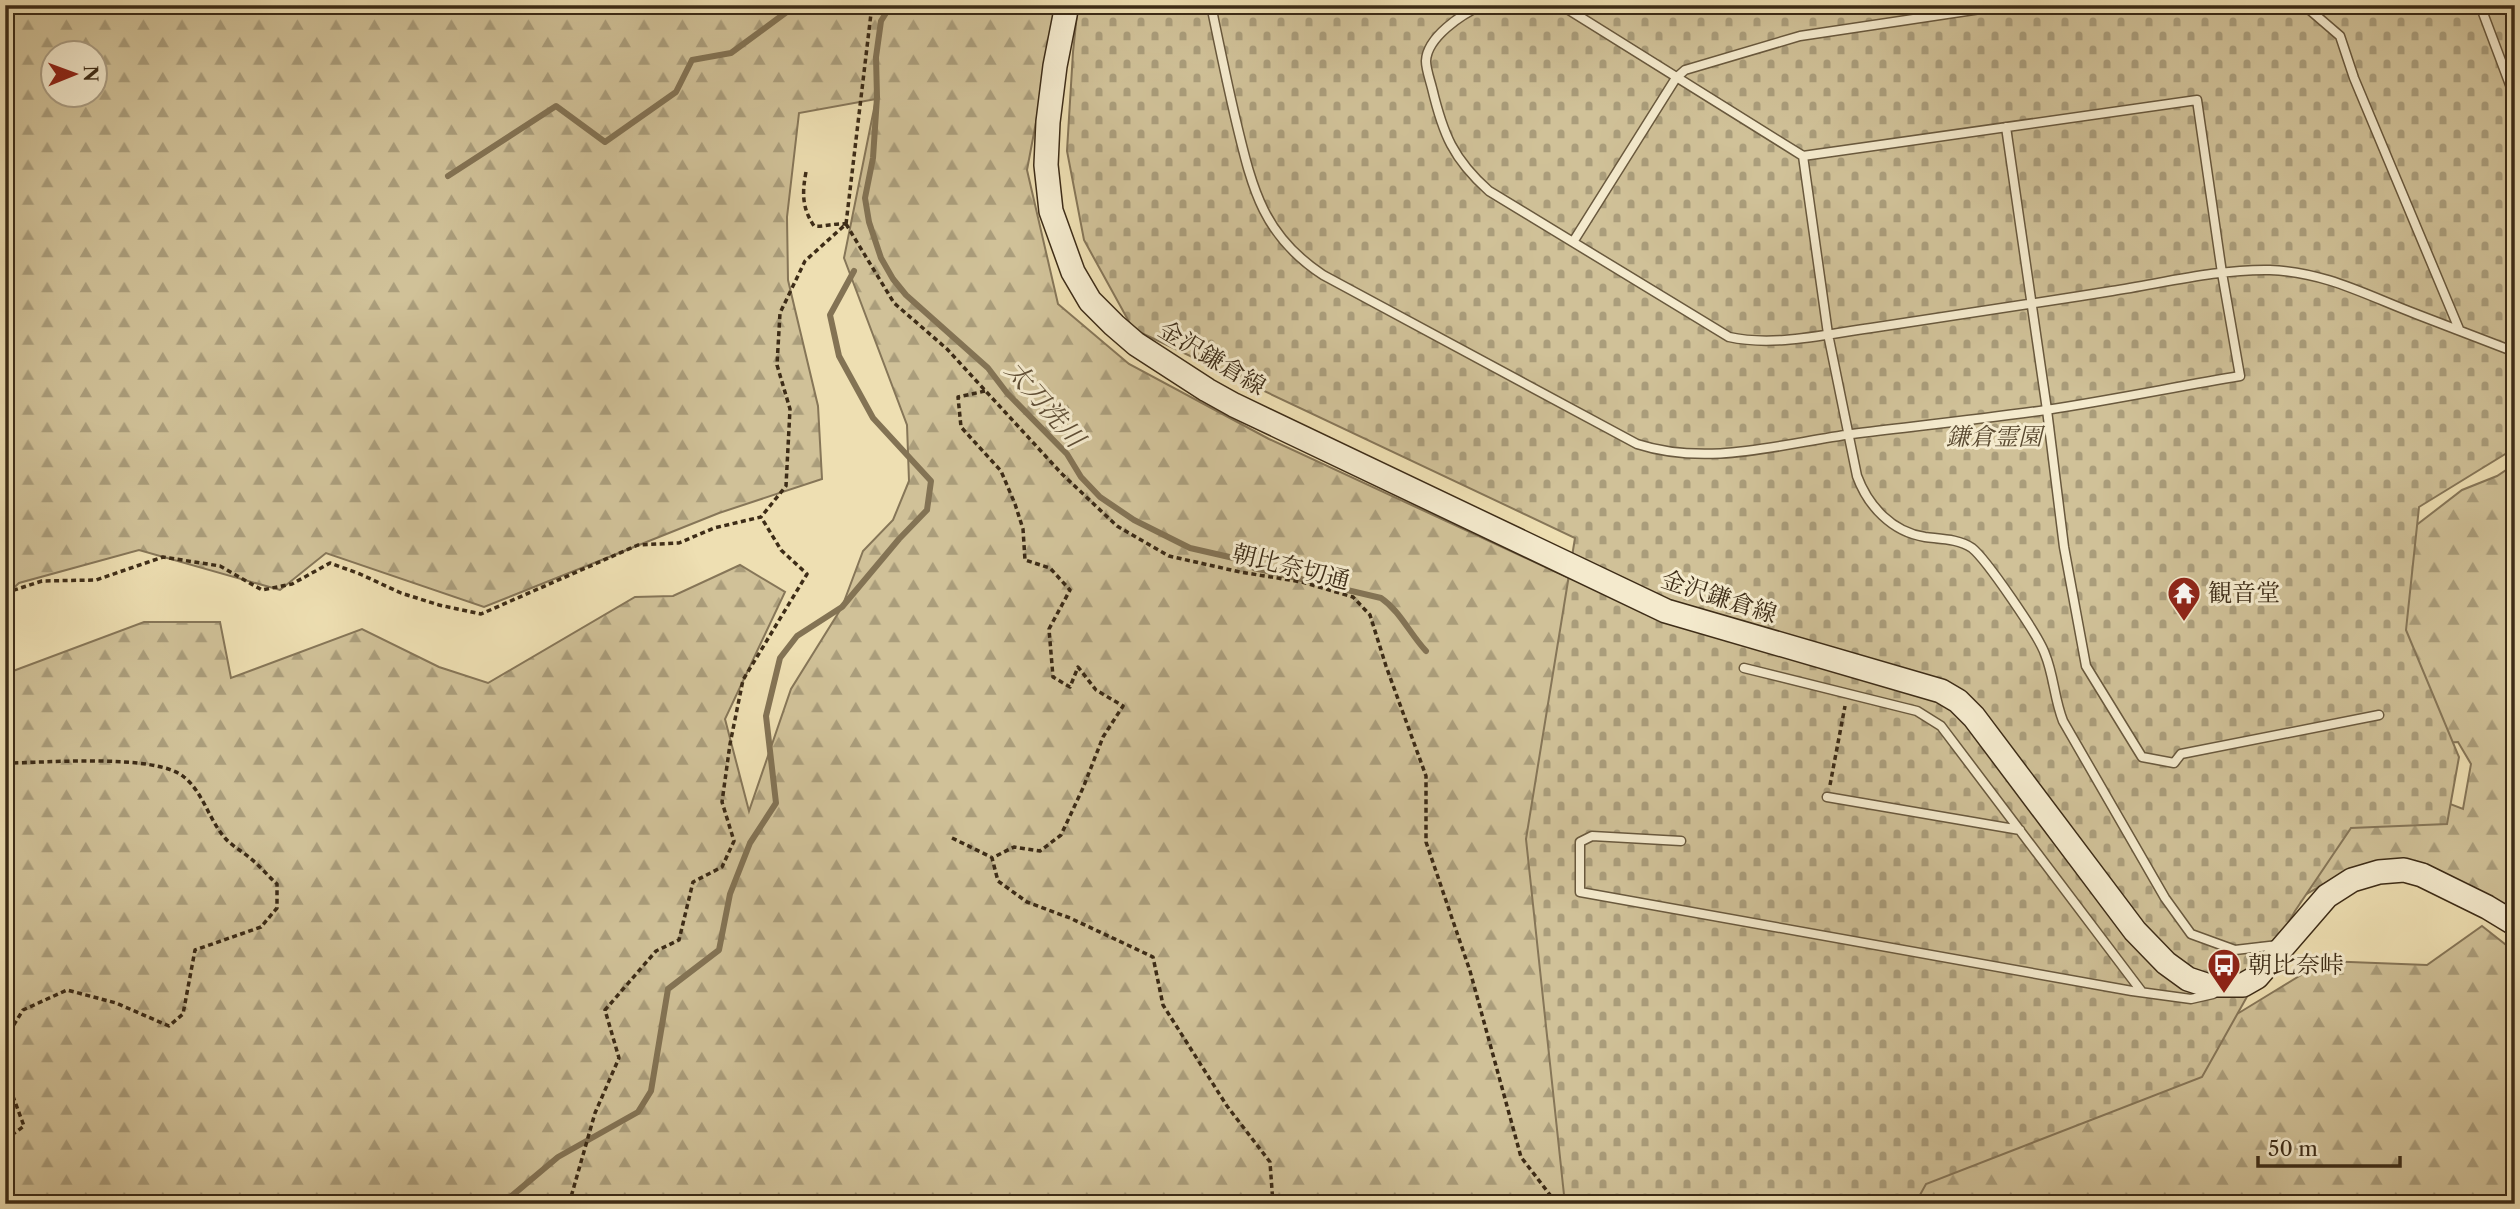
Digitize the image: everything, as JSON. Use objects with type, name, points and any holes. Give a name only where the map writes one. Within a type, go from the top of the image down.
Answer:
[{"type":"main road","name":"金沢鎌倉線","points":[[1067,5],[1048,122],[1046,165],[1051,211],[1073,272],[1090,301],[1121,331],[1207,390],[1234,405],[1666,611],[1941,691],[1958,701],[1974,717],[2135,931],[2166,963],[2188,979],[2206,985],[2243,985]]},
{"type":"main road","points":[[2243,985],[2257,977],[2327,896],[2352,880],[2379,872],[2404,870],[2422,875],[2515,924]]},
{"type":"lane","points":[[1211,5],[1252,186],[1273,228],[1287,247],[1304,263],[1609,430],[1659,451],[1684,454],[1730,453],[2048,410],[2240,376],[2197,100],[1803,156],[1561,5]]},
{"type":"lane","points":[[1482,5],[1465,13],[1439,34],[1426,60],[1437,110],[1452,151],[1469,173],[1489,191],[1729,337],[1769,341],[1828,334],[2031,305],[2222,273],[2270,270],[2317,276],[2372,294],[2515,352]]},
{"type":"lane","points":[[1573,242],[1676,78],[1685,70],[1800,36],[2007,5]]},
{"type":"lane","points":[[2304,5],[2340,36],[2354,78],[2459,329]]},
{"type":"lane","points":[[2480,5],[2515,98]]},
{"type":"lane","points":[[2007,127],[2048,410],[2064,547],[2086,666],[2141,757],[2174,763],[2181,754],[2379,715]]},
{"type":"lane","points":[[1803,156],[1828,334],[1857,476],[1864,495],[1888,521],[1922,537],[1954,541],[1970,547],[1991,570],[2044,651],[2055,700],[2063,721],[2165,898],[2191,934],[2235,950],[2287,944]]},
{"type":"lane","points":[[1744,668],[1917,711],[1941,726],[2143,992]]},
{"type":"lane","points":[[1827,797],[2020,830]]},
{"type":"lane","points":[[1681,841],[1592,836],[1580,842],[1580,892],[2191,999],[2243,985]]},
{"type":"path","points":[[5,593],[42,581],[96,580],[163,557],[220,566],[262,590],[292,584],[330,564],[360,573],[401,593],[481,614],[638,545],[680,543],[714,528],[761,517],[786,486],[790,409],[777,365],[780,313],[805,261],[846,224],[872,5]]},
{"type":"path","points":[[806,172],[803,197],[806,213],[814,226],[846,224]]},
{"type":"path","name":"朝比奈切通","points":[[846,224],[894,303],[947,349],[1062,474],[1117,526],[1169,556],[1302,582],[1353,597],[1370,615],[1426,776],[1426,842],[1470,971],[1521,1157],[1557,1204]]},
{"type":"path","points":[[985,391],[958,397],[961,427],[1001,471],[1023,529],[1025,560],[1050,568],[1070,590],[1049,629],[1053,677],[1070,687],[1078,667],[1096,690],[1123,706],[1103,737],[1083,788],[1060,835],[1040,851],[1014,847],[992,858]]},
{"type":"path","points":[[569,1204],[595,1112],[619,1058],[605,1010],[656,951],[680,940],[693,881],[722,867],[734,841],[722,802],[743,680],[807,574],[780,550],[761,517]]},
{"type":"path","points":[[1827,797],[1847,693]]},
{"type":"path","points":[[5,763],[142,762],[167,767],[184,777],[197,792],[212,821],[227,840],[277,884],[277,908],[261,927],[195,950],[183,1014],[169,1026],[116,1003],[67,990],[23,1010],[5,1039]]},
{"type":"path","points":[[952,838],[992,858],[998,881],[1027,902],[1070,918],[1153,957],[1163,1005],[1227,1106],[1270,1162],[1273,1204]]},
{"type":"path","points":[[5,1063],[8,1083],[24,1126],[5,1140]]},
{"type":"green space","points":[[5,5],[1058,5],[1027,170],[1058,304],[1129,364],[1269,439],[1597,591],[1626,1204],[5,1204],[5,674],[144,622],[220,622],[231,678],[362,629],[439,667],[488,683],[635,597],[673,596],[740,565],[785,592],[725,719],[749,811],[791,689],[842,607],[863,551],[893,520],[909,481],[907,425],[844,258],[876,99],[799,113],[787,217],[788,280],[818,406],[822,479],[719,513],[484,607],[326,553],[280,590],[139,550],[19,583],[5,596]]},
{"type":"green space","name":"鎌倉霊園","points":[[1078,5],[2515,5],[2515,448],[2419,507],[2406,630],[2459,757],[2447,824],[2351,828],[2295,911],[2202,1077],[1926,1184],[1915,1204],[1565,1204],[1526,839],[1575,538],[1133,329],[1084,240],[1067,151]]},
{"type":"green space","points":[[2515,464],[2515,919],[2465,885],[2350,869],[2270,915],[2364,771],[2463,809],[2471,764],[2458,742],[2423,744],[2396,642],[2410,530],[2462,490],[2497,476]]},
{"type":"green space","points":[[2482,926],[2515,952],[2515,1204],[1774,1204],[2086,1102],[2324,961],[2427,965]]},
{"type":"waterway","points":[[448,176],[556,106],[605,142],[676,92],[692,60],[731,53],[788,11],[786,5]]},
{"type":"waterway","name":"太刀洗川","points":[[891,5],[881,21],[876,57],[877,97],[873,158],[865,198],[869,222],[881,258],[906,295],[988,368],[1007,393],[1067,454],[1081,477],[1100,497],[1134,520],[1190,548],[1238,559],[1254,568],[1381,598],[1394,609],[1426,651]]},
{"type":"waterway","points":[[502,1204],[558,1157],[638,1112],[651,1091],[668,989],[719,950],[730,894],[750,843],[776,803],[766,716],[780,658],[797,636],[842,607],[927,510],[931,481],[873,418],[839,356],[830,315],[854,271]]},
{"type":"place","name":"観音堂","points":[[2184,623]]},
{"type":"place","name":"朝比奈峠","points":[[2224,995]]}]
